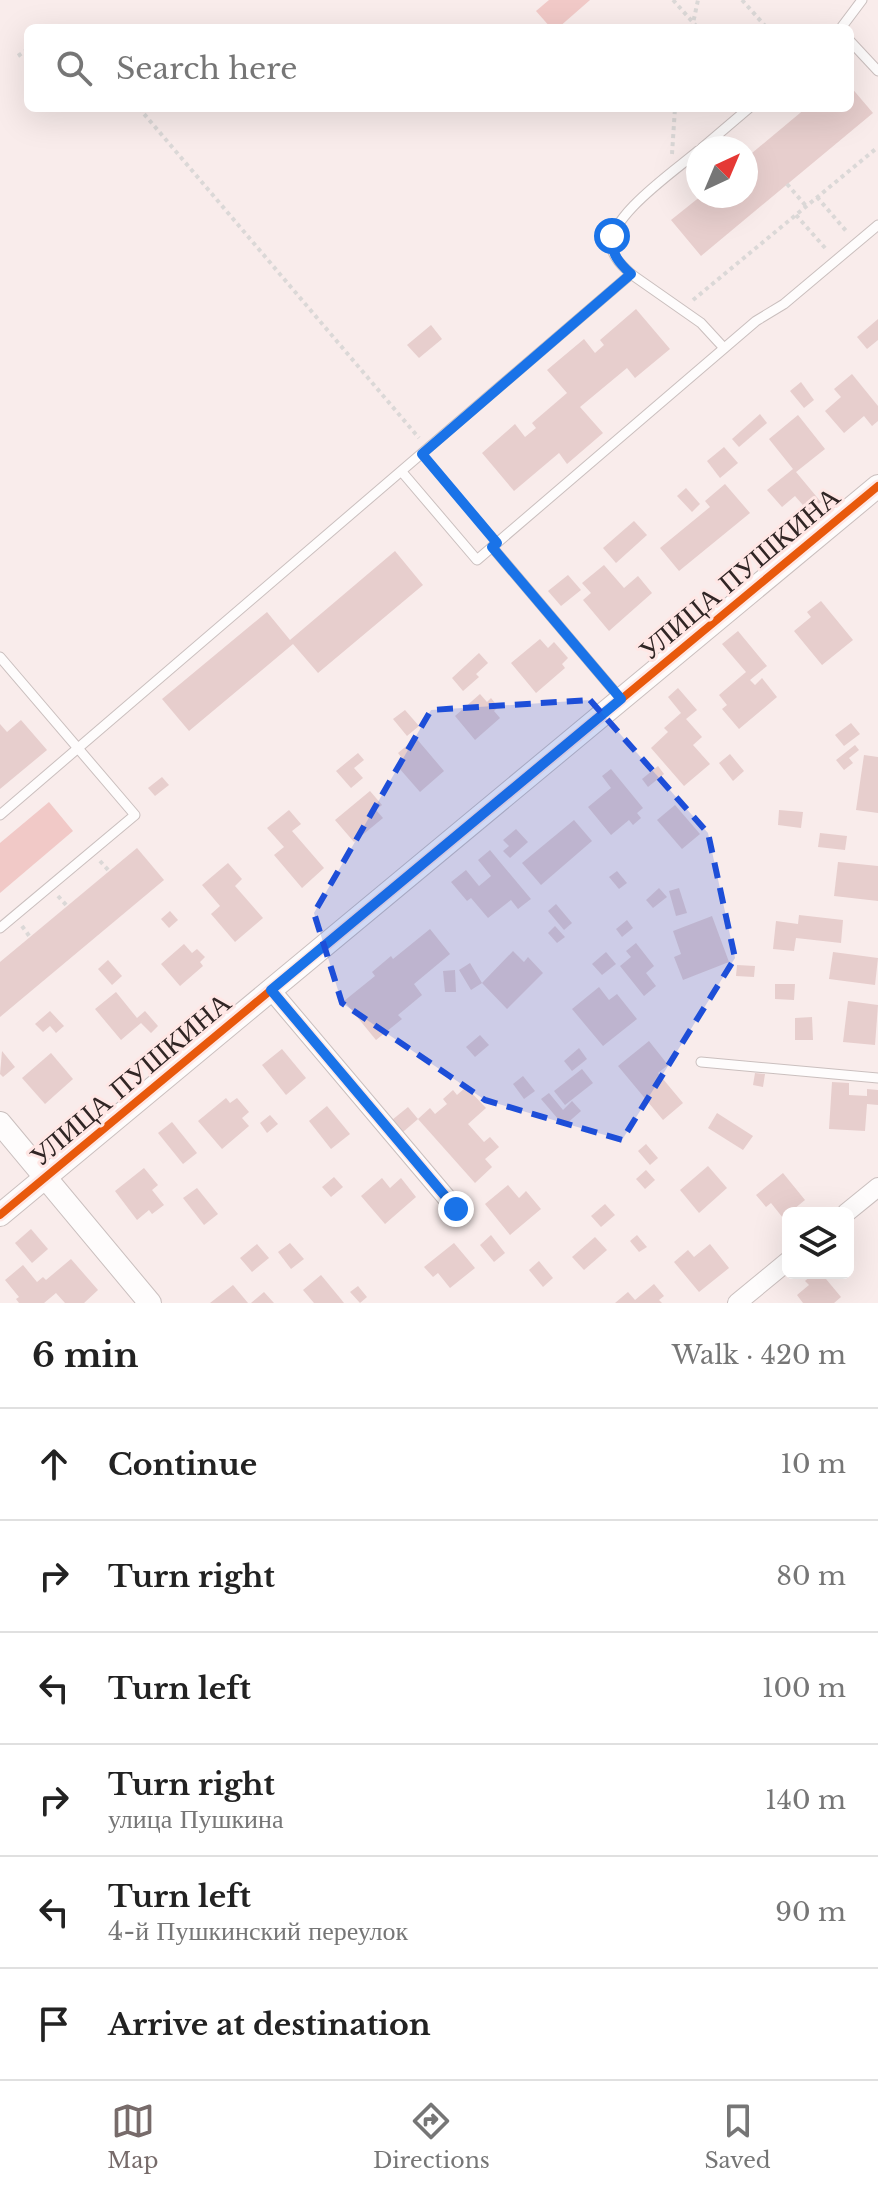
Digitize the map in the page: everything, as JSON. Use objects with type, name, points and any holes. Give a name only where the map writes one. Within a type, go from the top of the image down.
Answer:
[{"type":"street","name":"УЛИЦА ПУШКИНА","points":[[0,1215],[878,486]]},
{"type":"street","points":[[271,990],[456,1209]]},
{"type":"street","points":[[0,1123],[150,1303]]},
{"type":"street","points":[[853,1207],[878,1187]]},
{"type":"street","points":[[737,1303],[782,1266]]},
{"type":"lane","points":[[844,24],[862,0]]},
{"type":"lane","points":[[854,45],[878,71]]},
{"type":"lane","points":[[716,136],[744,112]]},
{"type":"lane","points":[[686,162],[625,215],[612,236],[611,247],[615,257],[631,274],[701,323],[724,348]]},
{"type":"lane","points":[[402,472],[477,560],[756,321],[784,304],[878,225]]},
{"type":"lane","points":[[0,815],[631,274]]},
{"type":"lane","points":[[495,545],[621,699]]},
{"type":"lane","points":[[0,657],[135,815],[0,928]]},
{"type":"lane","points":[[701,1062],[878,1078]]},
{"type":"path","points":[[673,0],[691,24]]},
{"type":"path","points":[[692,24],[698,0]]},
{"type":"path","points":[[742,0],[763,24]]},
{"type":"path","points":[[18,56],[24,52]]},
{"type":"path","points":[[142,112],[425,452],[495,545]]},
{"type":"path","points":[[671,174],[675,112]]},
{"type":"path","points":[[682,309],[878,147]]},
{"type":"path","points":[[787,184],[806,206]]},
{"type":"path","points":[[817,197],[856,244]]},
{"type":"path","points":[[796,215],[836,261]]},
{"type":"highlighted area","points":[[590,700],[708,833],[735,958],[622,1140],[485,1100],[342,1003],[314,913],[431,710]]},
{"type":"shaded area","points":[[549,0],[590,0],[563,24],[547,24],[536,11]]},
{"type":"shaded area","points":[[49,802],[73,831],[0,893],[0,843]]},
{"type":"building","points":[[854,91],[873,113],[701,256],[671,220],[686,208],[758,208],[758,148],[801,112],[854,112]]},
{"type":"building","points":[[636,309],[670,349],[635,378],[627,368],[580,407],[603,433],[567,464],[559,453],[514,491],[482,453],[515,424],[525,437],[536,428],[532,423],[567,393],[547,370],[584,339],[595,353],[604,345],[600,340]]},
{"type":"building","points":[[878,319],[878,340],[867,349],[857,337]]},
{"type":"building","points":[[431,325],[442,339],[419,358],[407,345]]},
{"type":"building","points":[[852,374],[878,406],[878,421],[872,426],[864,416],[844,433],[825,411],[841,397],[834,389]]},
{"type":"building","points":[[801,382],[814,400],[804,408],[790,391]]},
{"type":"building","points":[[760,414],[767,423],[739,447],[732,439]]},
{"type":"building","points":[[798,415],[825,449],[796,472],[821,502],[809,512],[795,496],[782,507],[767,490],[793,469],[769,439]]},
{"type":"building","points":[[724,447],[738,463],[720,478],[707,461]]},
{"type":"building","points":[[725,484],[750,513],[679,571],[660,548],[710,507],[705,501]]},
{"type":"building","points":[[686,488],[700,504],[692,512],[677,496]]},
{"type":"building","points":[[634,521],[647,535],[616,563],[603,548]]},
{"type":"building","points":[[395,551],[423,585],[318,673],[293,644],[189,731],[162,699],[267,612],[290,640]]},
{"type":"building","points":[[604,565],[624,588],[638,576],[652,593],[609,631],[583,600],[591,593],[582,583]]},
{"type":"building","points":[[568,575],[581,590],[561,606],[548,591]]},
{"type":"building","points":[[821,601],[853,640],[822,665],[794,631],[811,617],[807,612]]},
{"type":"building","points":[[738,631],[767,666],[750,680],[755,685],[762,678],[777,697],[739,729],[722,709],[727,705],[719,695],[746,672],[722,644]]},
{"type":"building","points":[[540,639],[548,648],[554,642],[568,658],[562,664],[565,668],[536,693],[511,663]]},
{"type":"building","points":[[479,653],[488,663],[476,674],[479,677],[463,691],[452,678]]},
{"type":"building","points":[[678,688],[697,710],[686,719],[702,737],[693,745],[710,764],[684,786],[651,748],[668,732],[664,728],[681,713],[668,697]]},
{"type":"building","points":[[480,694],[487,702],[491,698],[498,707],[494,711],[500,718],[475,740],[455,716]]},
{"type":"building","points":[[405,710],[419,726],[407,736],[393,719]]},
{"type":"building","points":[[21,720],[47,750],[0,789],[0,724],[7,732]]},
{"type":"building","points":[[851,723],[860,734],[844,746],[835,735]]},
{"type":"building","points":[[416,738],[444,771],[420,792],[399,768],[405,762],[398,753]]},
{"type":"building","points":[[855,745],[859,750],[849,758],[853,763],[844,770],[836,760]]},
{"type":"building","points":[[358,753],[364,760],[354,768],[363,778],[351,788],[336,771]]},
{"type":"building","points":[[730,754],[744,771],[733,781],[719,763]]},
{"type":"building","points":[[864,755],[878,757],[878,813],[856,810]]},
{"type":"building","points":[[658,766],[664,774],[648,787],[642,779]]},
{"type":"building","points":[[611,769],[643,808],[637,813],[641,818],[633,825],[629,820],[611,835],[588,807],[611,788],[602,776]]},
{"type":"building","points":[[162,777],[169,785],[155,796],[148,788]]},
{"type":"building","points":[[370,791],[382,805],[376,810],[383,818],[354,842],[335,820]]},
{"type":"building","points":[[675,805],[700,834],[682,849],[657,820]]},
{"type":"building","points":[[289,810],[301,824],[292,831],[324,868],[302,888],[274,855],[284,847],[267,828]]},
{"type":"building","points":[[779,810],[803,812],[801,828],[778,825]]},
{"type":"building","points":[[574,820],[592,841],[541,885],[522,863]]},
{"type":"building","points":[[516,829],[528,842],[510,858],[503,851],[509,846],[503,840]]},
{"type":"building","points":[[820,833],[847,836],[845,850],[818,847]]},
{"type":"building","points":[[137,848],[164,880],[0,1017],[0,962]]},
{"type":"building","points":[[490,850],[531,899],[518,909],[511,900],[488,918],[471,898],[467,901],[451,882],[466,870],[479,886],[491,876],[478,860]]},
{"type":"building","points":[[838,862],[878,866],[878,901],[834,896]]},
{"type":"building","points":[[228,863],[242,879],[235,886],[263,918],[235,942],[211,914],[220,906],[202,885]]},
{"type":"building","points":[[617,871],[627,883],[619,889],[609,877]]},
{"type":"building","points":[[659,888],[667,897],[653,908],[646,900]]},
{"type":"building","points":[[679,888],[687,913],[676,916],[669,891]]},
{"type":"building","points":[[556,904],[572,923],[564,930],[548,911]]},
{"type":"building","points":[[170,911],[178,920],[169,928],[161,919]]},
{"type":"building","points":[[799,915],[843,920],[841,943],[796,938],[794,951],[773,949],[776,921],[798,924]]},
{"type":"building","points":[[712,916],[729,962],[683,980],[674,957],[681,954],[673,931]]},
{"type":"building","points":[[627,920],[633,928],[622,937],[616,929]]},
{"type":"building","points":[[555,926],[565,937],[557,943],[548,933]]},
{"type":"building","points":[[430,929],[450,954],[414,984],[422,995],[398,1015],[402,1019],[376,1040],[344,1001],[375,976],[372,972],[391,956],[393,959]]},
{"type":"building","points":[[636,943],[654,966],[646,973],[656,986],[644,996],[620,966],[631,957],[626,951]]},
{"type":"building","points":[[184,944],[192,953],[197,949],[205,957],[200,962],[203,966],[180,986],[161,964]]},
{"type":"building","points":[[513,951],[524,962],[528,957],[543,973],[507,1009],[482,983]]},
{"type":"building","points":[[606,952],[616,964],[602,975],[592,964]]},
{"type":"building","points":[[833,952],[878,958],[875,985],[829,979]]},
{"type":"building","points":[[108,960],[122,976],[112,985],[98,969]]},
{"type":"building","points":[[470,963],[482,983],[471,990],[459,970]]},
{"type":"building","points":[[737,965],[755,966],[754,977],[736,976]]},
{"type":"building","points":[[455,970],[456,992],[445,992],[443,971]]},
{"type":"building","points":[[775,984],[795,984],[794,1000],[775,999]]},
{"type":"building","points":[[599,987],[609,1000],[617,994],[637,1019],[603,1046],[572,1009]]},
{"type":"building","points":[[116,992],[137,1018],[145,1011],[158,1026],[151,1033],[141,1023],[121,1040],[95,1009]]},
{"type":"building","points":[[848,1001],[878,1005],[875,1045],[843,1042]]},
{"type":"building","points":[[50,1011],[64,1026],[56,1033],[50,1026],[43,1032],[35,1024]]},
{"type":"building","points":[[812,1017],[813,1040],[795,1040],[795,1018]]},
{"type":"building","points":[[480,1035],[489,1045],[475,1057],[466,1047]]},
{"type":"building","points":[[649,1041],[668,1065],[658,1073],[683,1103],[663,1120],[618,1066]]},
{"type":"building","points":[[579,1048],[587,1059],[572,1071],[564,1061]]},
{"type":"building","points":[[282,1049],[306,1078],[286,1095],[262,1065]]},
{"type":"building","points":[[2,1051],[15,1067],[3,1077],[0,1074]]},
{"type":"building","points":[[51,1053],[73,1079],[45,1104],[22,1078]]},
{"type":"building","points":[[582,1069],[593,1083],[565,1105],[554,1091]]},
{"type":"building","points":[[755,1073],[765,1074],[763,1087],[753,1085]]},
{"type":"building","points":[[523,1076],[535,1091],[524,1099],[513,1084]]},
{"type":"building","points":[[832,1082],[849,1083],[849,1095],[867,1096],[867,1089],[878,1090],[878,1105],[867,1104],[865,1131],[829,1129]]},
{"type":"building","points":[[466,1087],[486,1108],[468,1124],[484,1142],[490,1137],[499,1147],[485,1159],[492,1167],[475,1183],[418,1119],[430,1108],[435,1114],[447,1104],[443,1099],[453,1090],[457,1095]]},
{"type":"building","points":[[549,1093],[563,1110],[572,1101],[581,1111],[564,1126],[541,1099]]},
{"type":"building","points":[[226,1098],[230,1103],[237,1098],[249,1112],[242,1118],[249,1126],[222,1149],[198,1121]]},
{"type":"building","points":[[327,1106],[350,1134],[331,1149],[309,1121]]},
{"type":"building","points":[[408,1107],[418,1119],[403,1132],[392,1120]]},
{"type":"building","points":[[717,1113],[753,1136],[743,1150],[708,1128]]},
{"type":"building","points":[[270,1115],[278,1124],[267,1133],[260,1123]]},
{"type":"building","points":[[172,1122],[197,1153],[183,1164],[158,1133]]},
{"type":"building","points":[[646,1144],[658,1158],[650,1165],[638,1151]]},
{"type":"building","points":[[708,1166],[727,1188],[699,1213],[680,1190]]},
{"type":"building","points":[[144,1168],[158,1185],[152,1190],[164,1205],[152,1214],[149,1210],[137,1220],[115,1191]]},
{"type":"building","points":[[646,1170],[655,1180],[645,1189],[636,1179]]},
{"type":"building","points":[[783,1173],[805,1200],[796,1207],[782,1207],[782,1217],[771,1203],[766,1207],[756,1195]]},
{"type":"building","points":[[334,1177],[343,1187],[331,1197],[322,1187]]},
{"type":"building","points":[[382,1178],[390,1188],[401,1178],[416,1197],[385,1224],[361,1196]]},
{"type":"building","points":[[508,1185],[519,1198],[526,1191],[541,1209],[510,1235],[485,1204]]},
{"type":"building","points":[[197,1188],[218,1214],[204,1225],[183,1198]]},
{"type":"building","points":[[605,1204],[615,1215],[601,1227],[591,1216]]},
{"type":"building","points":[[31,1229],[48,1249],[32,1263],[15,1243]]},
{"type":"building","points":[[491,1235],[505,1253],[494,1262],[480,1245]]},
{"type":"building","points":[[637,1235],[647,1247],[639,1252],[630,1241]]},
{"type":"building","points":[[595,1237],[607,1250],[584,1270],[572,1257]]},
{"type":"building","points":[[290,1243],[304,1259],[291,1269],[278,1252]]},
{"type":"building","points":[[454,1243],[475,1268],[450,1288],[438,1273],[433,1277],[424,1267]]},
{"type":"building","points":[[257,1244],[269,1258],[252,1272],[240,1258]]},
{"type":"building","points":[[710,1244],[729,1268],[699,1292],[674,1262],[688,1250],[694,1257]]},
{"type":"building","points":[[71,1259],[98,1290],[84,1303],[65,1303],[56,1293],[44,1303],[19,1303],[16,1299],[19,1297],[5,1280],[23,1265],[37,1282],[43,1277],[46,1280]]},
{"type":"building","points":[[539,1261],[553,1278],[543,1287],[529,1270]]},
{"type":"building","points":[[321,1275],[344,1303],[314,1303],[303,1290]]},
{"type":"building","points":[[826,1279],[841,1297],[834,1303],[803,1303],[797,1295],[809,1285],[805,1281]]},
{"type":"building","points":[[654,1284],[664,1296],[659,1300],[662,1303],[615,1303],[628,1292],[635,1300]]},
{"type":"building","points":[[233,1285],[248,1303],[210,1303]]},
{"type":"building","points":[[358,1286],[367,1297],[360,1303],[350,1292]]},
{"type":"building","points":[[264,1292],[274,1303],[251,1303]]},
{"type":"cycle path","points":[[0,1215],[878,486]]},
{"type":"cycle path","points":[[271,990],[456,1209]]},
{"type":"route","points":[[456,1209],[271,990],[621,699],[492,547],[497,543],[422,454],[631,274],[615,257],[611,247],[612,236]]}]
